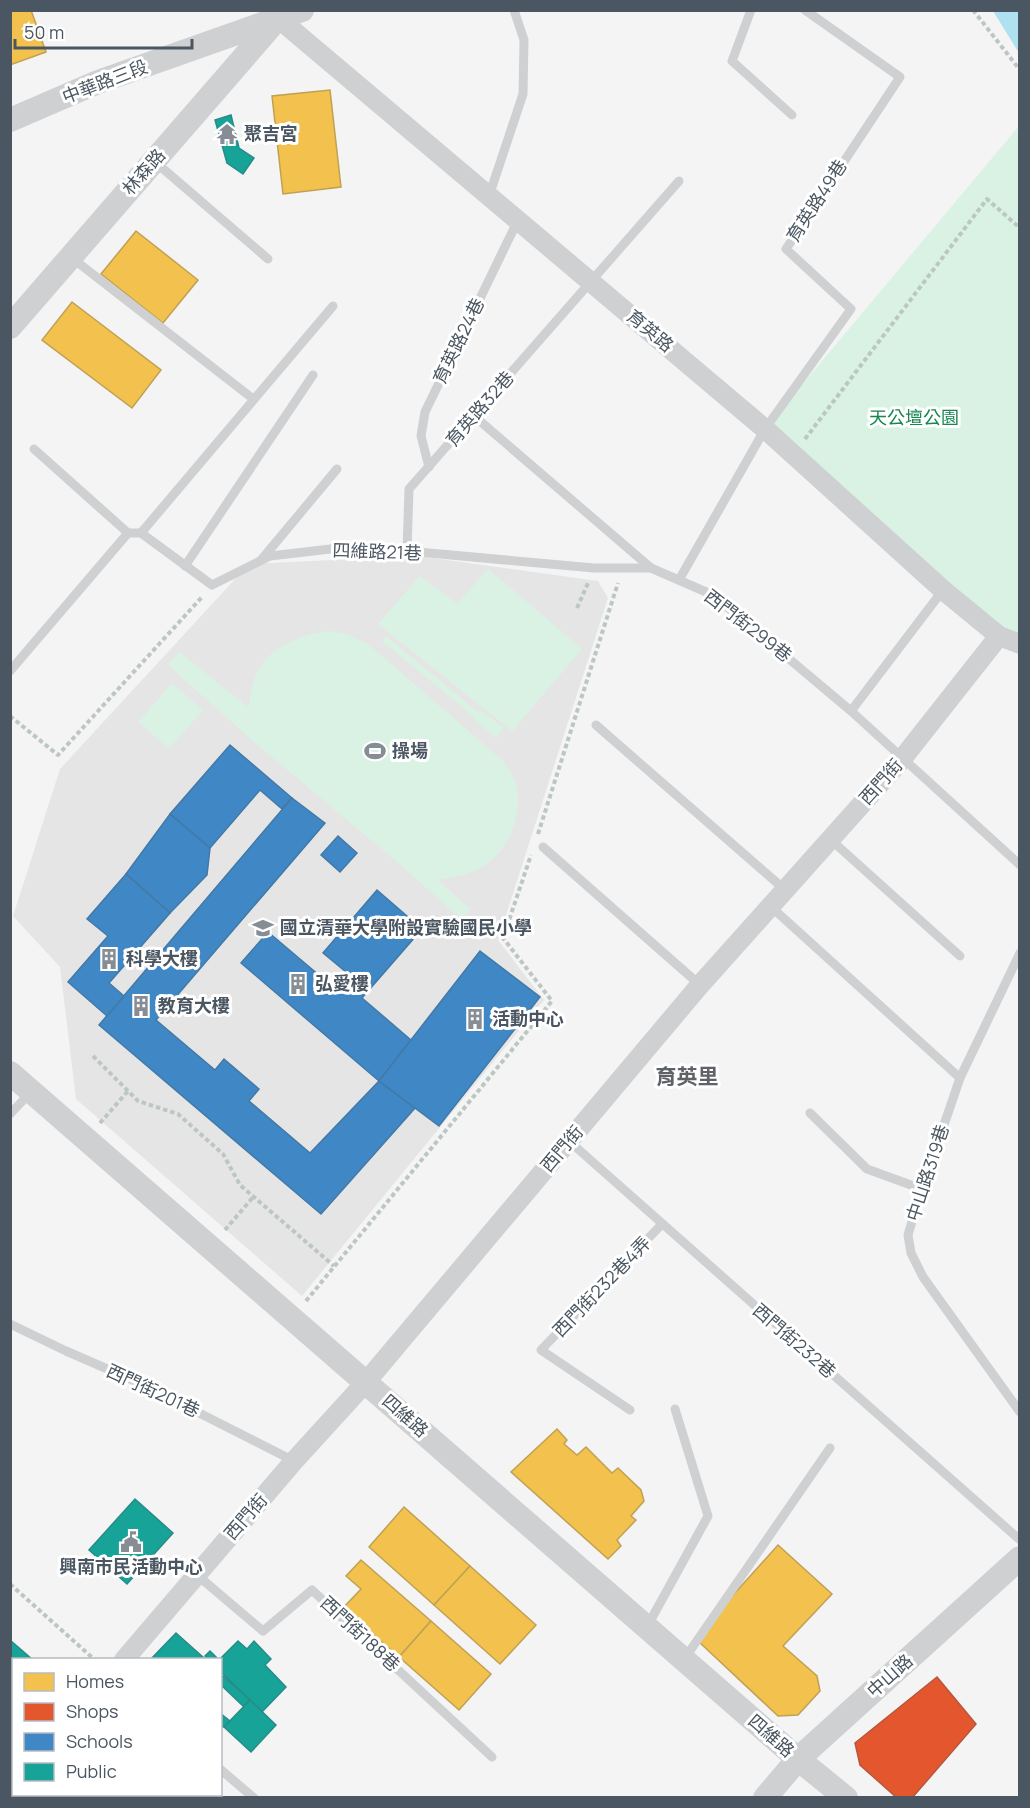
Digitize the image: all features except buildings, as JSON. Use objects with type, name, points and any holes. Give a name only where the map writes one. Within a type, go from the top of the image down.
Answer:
[{"type":"street","name":"中華路三段","points":[[10,120],[98,82],[176,55],[276,14],[302,10]]},
{"type":"street","name":"林森路","points":[[10,327],[215,90],[276,14]]},
{"type":"street","name":"育英路","points":[[276,14],[765,429],[943,590],[999,636],[1020,644]]},
{"type":"street","points":[[176,55],[206,54],[216,61],[218,73],[215,90]]},
{"type":"street","name":"西門街","points":[[125,1658],[294,1461],[366,1382],[769,905],[902,759],[999,636]]},
{"type":"street","name":"四維路","points":[[10,1073],[798,1760],[846,1797]]},
{"type":"street","name":"中山路","points":[[765,1797],[798,1760],[1020,1558]]},
{"type":"lane","points":[[489,196],[523,94],[524,40],[514,10]]},
{"type":"lane","points":[[752,10],[732,61],[792,115]]},
{"type":"lane","name":"育英路49巷","points":[[765,429],[851,309],[786,249],[900,77],[805,10]]},
{"type":"lane","points":[[154,161],[268,259]]},
{"type":"lane","name":"育英路32巷","points":[[407,551],[409,489],[679,181]]},
{"type":"lane","name":"育英路24巷","points":[[429,467],[421,436],[425,412],[518,220]]},
{"type":"lane","points":[[71,257],[252,398]]},
{"type":"lane","points":[[141,532],[252,398],[333,306]]},
{"type":"lane","points":[[185,566],[313,375]]},
{"type":"lane","name":"西門街299巷","points":[[474,416],[651,568],[713,595],[851,711],[1020,865]]},
{"type":"lane","points":[[679,580],[765,429]]},
{"type":"lane","points":[[34,449],[128,533]]},
{"type":"lane","points":[[261,560],[338,469]]},
{"type":"lane","points":[[10,671],[128,533],[141,532],[212,585]]},
{"type":"lane","name":"四維路21巷","points":[[212,585],[270,556],[339,548],[407,551],[594,568],[651,568]]},
{"type":"lane","points":[[851,711],[943,590]]},
{"type":"lane","points":[[596,725],[784,889]]},
{"type":"lane","points":[[830,839],[960,956]]},
{"type":"lane","points":[[539,844],[700,985]]},
{"type":"lane","points":[[769,905],[960,1078]]},
{"type":"lane","name":"中山路319巷","points":[[1020,953],[960,1078],[908,1235],[911,1253],[923,1277],[1020,1412]]},
{"type":"lane","points":[[10,1114],[31,1091]]},
{"type":"lane","points":[[810,1113],[867,1169],[922,1189]]},
{"type":"lane","name":"西門街232巷","points":[[568,1141],[1020,1540]]},
{"type":"lane","name":"西門街232巷4弄","points":[[630,1410],[541,1350],[662,1224]]},
{"type":"lane","name":"西門街201巷","points":[[10,1324],[66,1352],[144,1385],[294,1461]]},
{"type":"lane","points":[[647,1628],[708,1516],[675,1409]]},
{"type":"lane","points":[[684,1660],[830,1448]]},
{"type":"lane","name":"西門街188巷","points":[[197,1575],[263,1631],[312,1590],[492,1757]]},
{"type":"lane","points":[[222,1771],[254,1797]]},
{"type":"path","points":[[973,10],[1020,70]]},
{"type":"path","points":[[802,442],[987,199],[1020,228]]},
{"type":"path","points":[[577,608],[594,568]]},
{"type":"path","points":[[539,844],[622,568]]},
{"type":"path","points":[[10,716],[58,755],[212,585]]},
{"type":"path","points":[[292,1318],[552,1002],[503,938],[532,852]]},
{"type":"path","points":[[93,1056],[138,1101],[178,1113],[223,1154],[240,1185],[334,1266]]},
{"type":"path","points":[[86,1139],[128,1091]]},
{"type":"path","points":[[210,1247],[254,1196]]},
{"type":"path","points":[[10,1584],[94,1658]]},
{"type":"shaded area","name":"國立清華大學附設實驗國民小學","points":[[418,556],[598,581],[608,598],[498,940],[544,1000],[302,1296],[76,1099],[60,967],[13,916],[60,769],[249,564]]},
{"type":"green space","name":"天公壇公園","points":[[1019,126],[1019,644],[765,429]]},
{"type":"green space","points":[[488,569],[582,649],[512,731],[378,624],[420,576],[457,604]]},
{"type":"green space","points":[[330,631],[347,634],[369,645],[503,761],[514,778],[518,797],[515,822],[498,854],[478,869],[463,875],[438,880],[470,909],[463,921],[168,665],[179,652],[248,707],[256,675],[271,654],[299,638]]},
{"type":"green space","points":[[386,636],[478,712],[481,710],[504,728],[496,738],[382,641]]},
{"type":"green space","points":[[172,683],[203,710],[169,749],[138,722]]},
{"type":"water","points":[[993,11],[1019,11],[1019,53]]},
{"type":"place","name":"聚吉宮","points":[[227,134]]},
{"type":"place","name":"操場","points":[[375,751]]},
{"type":"place","name":"國立清華大學附設實驗國民小學","points":[[263,928]]},
{"type":"place","name":"科學大樓","points":[[109,959]]},
{"type":"place","name":"弘愛樓","points":[[298,984]]},
{"type":"place","name":"教育大樓","points":[[141,1006]]},
{"type":"place","name":"活動中心","points":[[475,1019]]},
{"type":"place","name":"興南市民活動中心","points":[[131,1542]]},
{"type":"district","name":"育英里","points":[[687,1077]]}]
